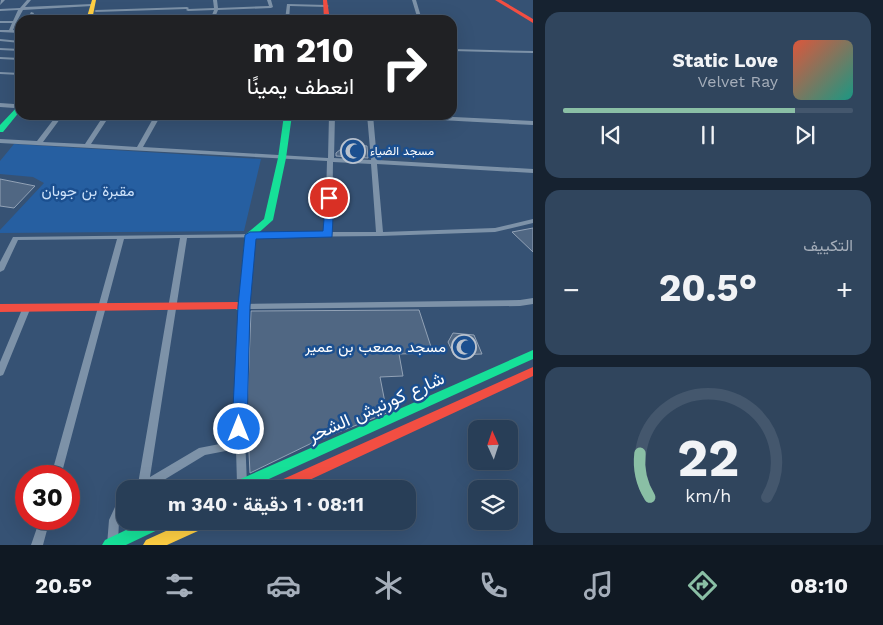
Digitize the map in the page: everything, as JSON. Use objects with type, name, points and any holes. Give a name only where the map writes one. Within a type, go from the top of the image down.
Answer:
[{"type":"street","points":[[2,0],[0,6],[116,15]]},
{"type":"street","points":[[18,14],[29,0]]},
{"type":"street","points":[[187,0],[187,15]]},
{"type":"street","points":[[214,15],[216,9],[215,0]]},
{"type":"street","points":[[241,0],[244,8]]},
{"type":"street","points":[[0,14],[271,7],[269,0]]},
{"type":"street","points":[[287,15],[290,0]]},
{"type":"street","points":[[414,0],[418,15]]},
{"type":"street","points":[[503,0],[533,16]]},
{"type":"street","points":[[503,0],[533,21]]},
{"type":"street","points":[[288,5],[328,2]]},
{"type":"street","points":[[327,15],[328,2]]},
{"type":"street","points":[[328,2],[332,15]]},
{"type":"street","points":[[0,22],[15,23]]},
{"type":"street","points":[[0,26],[15,23]]},
{"type":"street","points":[[10,32],[15,24]]},
{"type":"street","points":[[0,31],[15,32]]},
{"type":"street","points":[[0,40],[15,42]]},
{"type":"street","points":[[0,49],[15,50]]},
{"type":"street","points":[[457,49],[533,51]]},
{"type":"street","points":[[0,58],[15,59]]},
{"type":"street","points":[[0,73],[15,74]]},
{"type":"street","points":[[0,105],[15,104]]},
{"type":"street","points":[[0,122],[15,107]]},
{"type":"street","points":[[0,130],[15,108]]},
{"type":"street","points":[[457,118],[533,123]]},
{"type":"street","points":[[39,143],[56,120]]},
{"type":"street","points":[[87,146],[104,120]]},
{"type":"street","points":[[140,149],[155,120]]},
{"type":"street","points":[[237,480],[244,306],[250,235],[268,220],[282,158],[287,120]]},
{"type":"street","points":[[328,235],[332,120]]},
{"type":"street","points":[[370,120],[380,234]]},
{"type":"street","points":[[446,120],[447,125]]},
{"type":"street","points":[[0,141],[533,171]]},
{"type":"street","points":[[0,270],[15,238],[380,234],[496,230],[533,221]]},
{"type":"street","points":[[142,480],[184,236]]},
{"type":"street","points":[[59,465],[121,237]]},
{"type":"street","points":[[0,308],[520,303],[533,301]]},
{"type":"street","points":[[0,373],[27,307]]},
{"type":"street","name":"شارع كورنيش الشحر","points":[[251,480],[533,354]]},
{"type":"street","name":"شارع كورنيش الشحر","points":[[296,480],[533,371]]},
{"type":"street","points":[[404,412],[415,426]]},
{"type":"street","points":[[155,480],[203,452],[240,444]]},
{"type":"street","points":[[111,544],[116,516]]},
{"type":"street","points":[[38,545],[42,530]]},
{"type":"street","points":[[111,544],[142,530]]},
{"type":"street","points":[[151,545],[184,530]]},
{"type":"green space","name":"مقبرة بن جوبان","points":[[14,144],[261,159],[244,231],[0,233],[0,230],[44,183],[33,177],[0,174],[0,161]]},
{"type":"building","name":"مسجد الضياء","points":[[346,145],[356,148],[356,145],[367,146],[368,158],[336,156],[336,153]]},
{"type":"building","points":[[0,179],[35,186],[14,208],[0,206]]},
{"type":"building","points":[[533,228],[533,252],[512,232]]},
{"type":"building","points":[[419,310],[433,353],[399,354],[403,376],[380,377],[387,413],[316,441],[250,473],[247,412],[251,311]]},
{"type":"building","name":"مسجد مصعب بن عمير","points":[[453,333],[474,335],[482,354],[454,355],[448,342]]},
{"type":"traffic: fast","points":[[0,130],[15,113]]},
{"type":"traffic: fast","points":[[237,306],[244,306],[250,235],[268,220],[282,158],[287,120]]},
{"type":"traffic: fast","points":[[252,480],[533,354]]},
{"type":"traffic: fast","points":[[110,545],[142,530]]},
{"type":"traffic: slow","points":[[90,15],[94,0]]},
{"type":"traffic: slow","points":[[151,545],[184,530]]},
{"type":"traffic: jam","points":[[325,0],[326,15]]},
{"type":"traffic: jam","points":[[497,0],[533,21]]},
{"type":"traffic: jam","points":[[0,308],[237,306]]},
{"type":"traffic: jam","points":[[295,480],[533,371]]},
{"type":"place","name":"مسجد الضياء","points":[[353,151]]},
{"type":"place","name":"مسجد مصعب بن عمير","points":[[464,347]]},
{"type":"route","points":[[239,429],[244,306],[250,235],[328,235],[329,198]]}]
